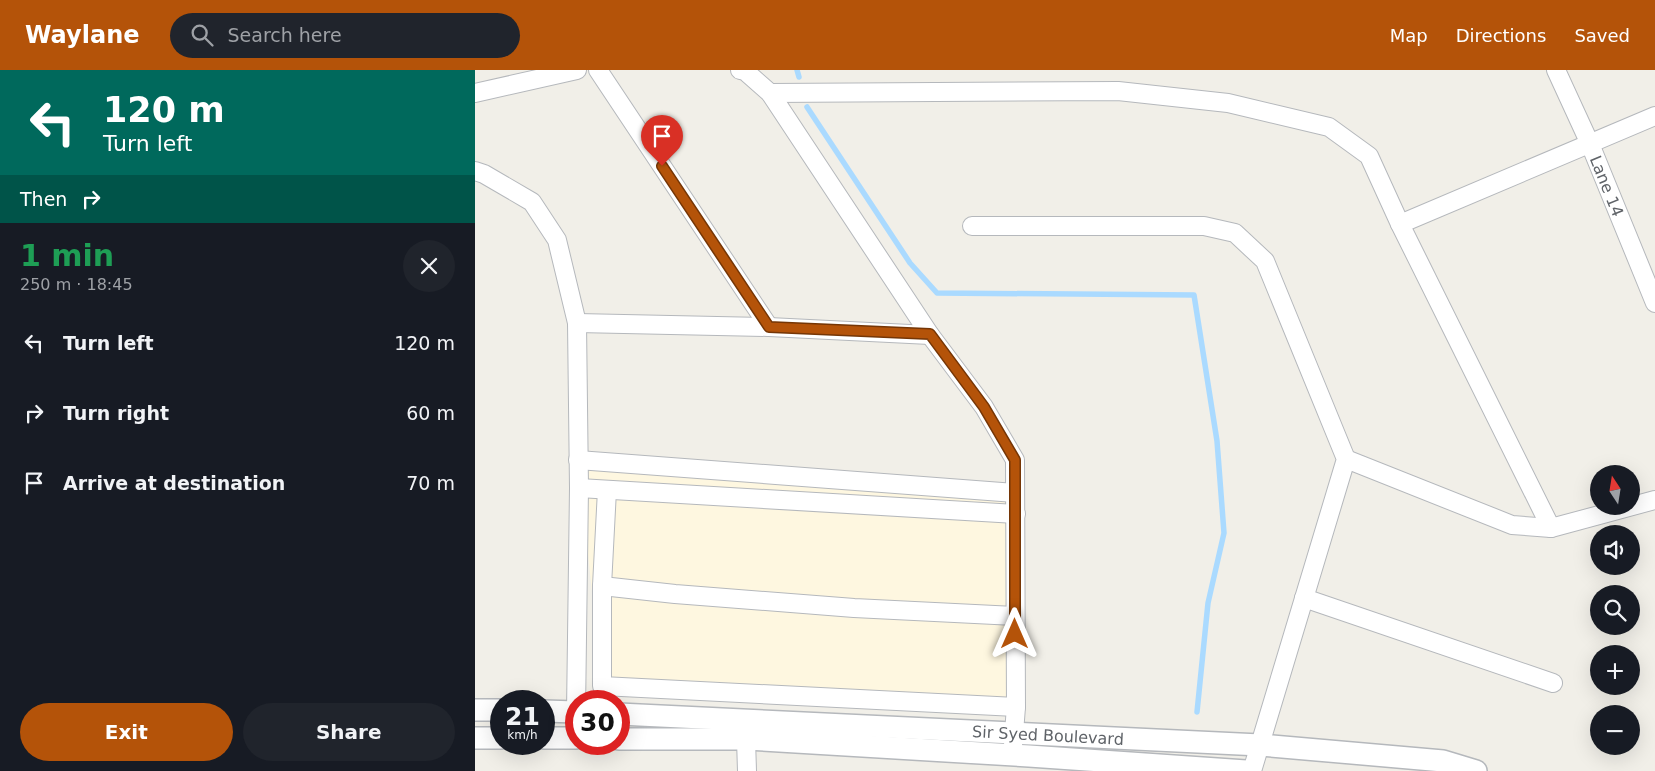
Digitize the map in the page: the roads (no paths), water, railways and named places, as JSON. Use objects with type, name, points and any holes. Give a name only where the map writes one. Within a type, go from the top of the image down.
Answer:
[{"type":"street","points":[[475,93],[577,70]]},
{"type":"street","points":[[598,70],[769,327]]},
{"type":"street","points":[[740,70],[745,71],[770,93],[930,334],[984,407],[1015,460],[1016,707],[1012,755]]},
{"type":"street","name":"Lane 14","points":[[1556,70],[1590,144],[1655,303]]},
{"type":"street","points":[[770,93],[1118,91],[1228,102],[1329,127],[1369,156],[1400,224],[1551,528]]},
{"type":"street","points":[[1400,224],[1655,116]]},
{"type":"street","points":[[475,171],[484,174],[532,202],[557,240],[577,323],[579,488],[576,690]]},
{"type":"street","points":[[972,226],[1204,226],[1235,233],[1265,261],[1346,459],[1252,771]]},
{"type":"street","points":[[577,323],[769,327],[930,334]]},
{"type":"street","points":[[1346,459],[1512,525],[1551,528],[1653,505]]},
{"type":"street","points":[[578,460],[1015,493]]},
{"type":"street","points":[[579,488],[1016,514]]},
{"type":"street","points":[[607,490],[602,586],[602,686],[1016,707]]},
{"type":"street","points":[[602,586],[675,594],[854,608],[1015,616]]},
{"type":"street","points":[[1304,598],[1553,683]]},
{"type":"street","points":[[475,710],[490,710]]},
{"type":"street","name":"Sir Syed Boulevard","points":[[630,714],[1260,745],[1443,761],[1476,771]]},
{"type":"street","points":[[643,739],[644,715]]},
{"type":"street","points":[[475,738],[490,738]]},
{"type":"street","name":"Sir Syed Boulevard","points":[[630,739],[746,739],[1246,771]]},
{"type":"street","points":[[746,739],[747,771]]},
{"type":"street","points":[[1144,763],[1146,740]]},
{"type":"waterway","points":[[797,70],[799,77]]},
{"type":"waterway","points":[[807,107],[910,263],[937,293],[1194,295],[1217,441],[1224,533],[1208,603],[1197,712]]}]
